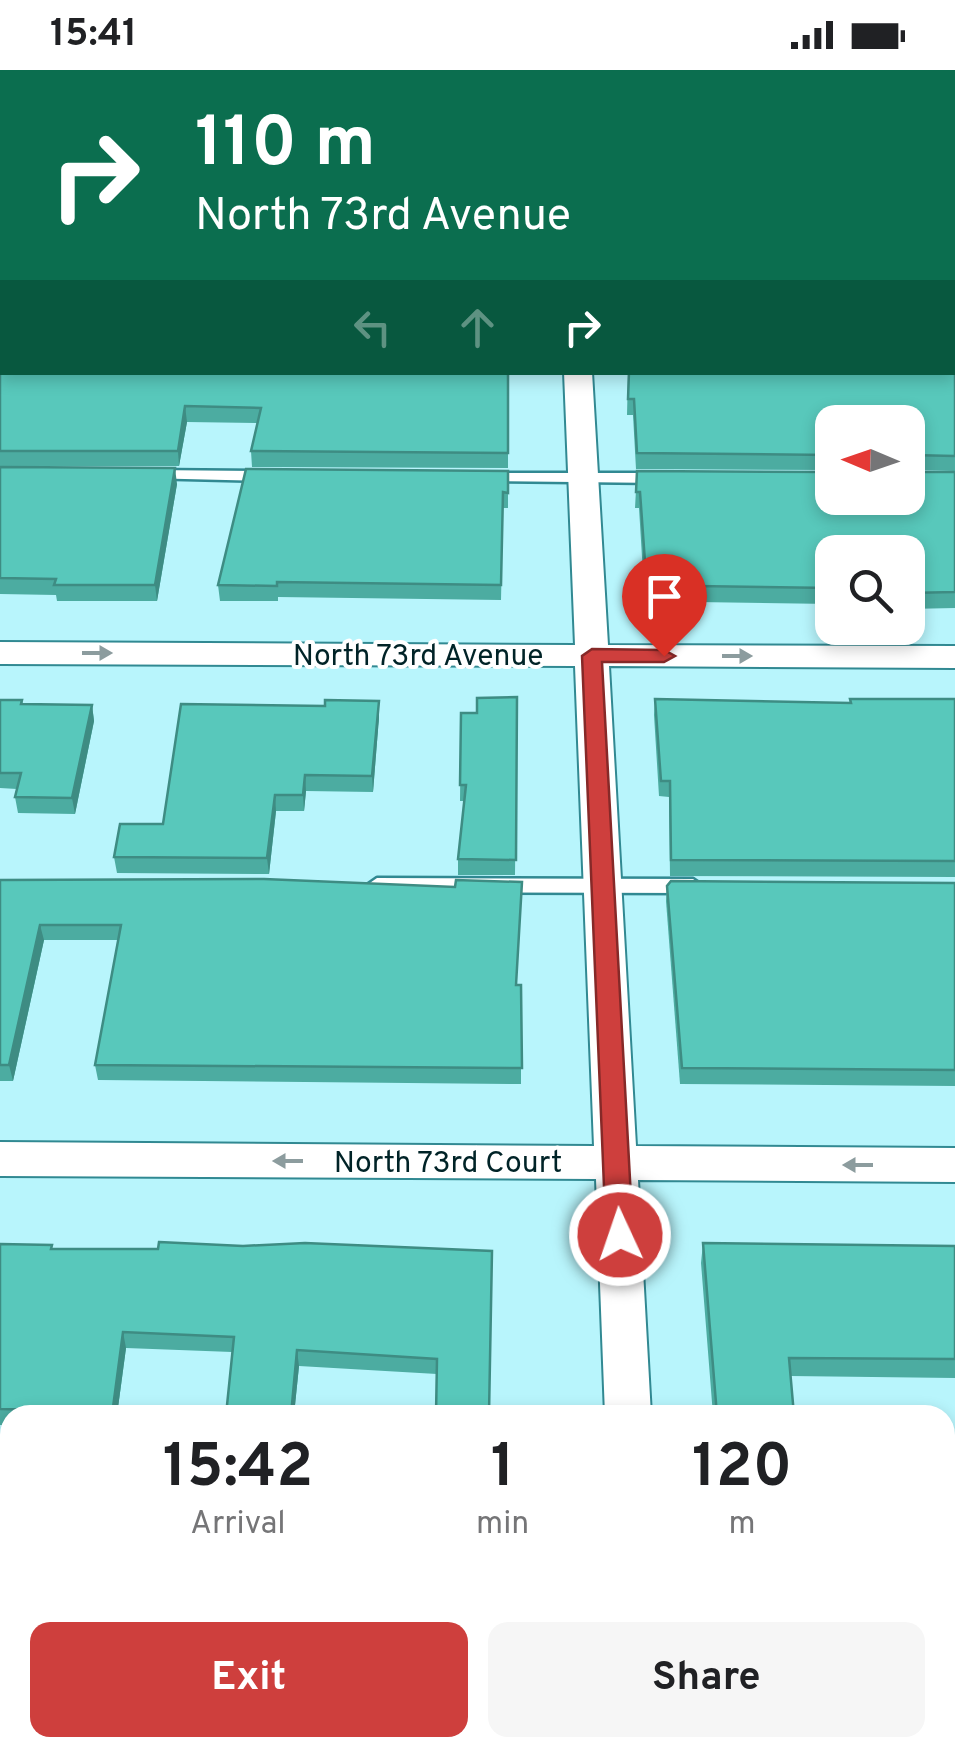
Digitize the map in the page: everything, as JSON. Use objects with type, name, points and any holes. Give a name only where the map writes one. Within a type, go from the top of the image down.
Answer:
[{"type":"street","points":[[578,375],[628,1405]]},
{"type":"street","name":"North 73rd Avenue","points":[[0,652],[955,658]]},
{"type":"street","name":"North 73rd Court","points":[[0,1159],[955,1165]]},
{"type":"lane","points":[[136,475],[292,476]]},
{"type":"lane","points":[[467,478],[680,478]]},
{"type":"lane","points":[[350,885],[720,886]]},
{"type":"building","points":[[0,375],[508,375],[508,453],[251,451],[261,408],[185,406],[178,451],[0,451]]},
{"type":"building","points":[[629,375],[955,375],[955,456],[925,455],[925,405],[815,405],[815,455],[637,453],[634,399],[628,399]]},
{"type":"building","points":[[0,467],[175,468],[155,585],[54,585],[56,579],[0,578]]},
{"type":"building","points":[[246,469],[508,471],[508,493],[503,492],[501,585],[218,585]]},
{"type":"building","points":[[637,471],[815,472],[815,515],[925,515],[925,472],[955,472],[955,592],[925,593],[925,535],[815,535],[815,588],[697,586],[697,590],[647,590]]},
{"type":"building","points":[[517,697],[516,860],[458,859],[466,785],[460,785],[461,713],[477,713],[477,698]]},
{"type":"building","points":[[655,699],[851,703],[850,699],[955,699],[955,861],[671,860],[670,781],[661,781]]},
{"type":"building","points":[[0,700],[92,705],[72,798],[15,797],[21,773],[0,773]]},
{"type":"building","points":[[325,700],[379,701],[372,776],[305,775],[303,795],[275,795],[267,858],[114,857],[120,824],[163,824],[181,704],[325,706]]},
{"type":"building","points":[[264,879],[455,887],[456,880],[522,882],[516,985],[521,985],[522,1068],[95,1065],[121,925],[40,925],[9,1065],[0,1065],[0,880]]},
{"type":"building","points":[[671,881],[955,883],[955,1070],[682,1068],[667,886]]},
{"type":"building","points":[[159,1242],[492,1251],[489,1405],[436,1405],[437,1359],[297,1350],[292,1405],[227,1405],[234,1337],[123,1332],[113,1405],[0,1405],[0,1244],[52,1245],[51,1249],[158,1249]]},
{"type":"building","points":[[703,1243],[955,1246],[955,1359],[789,1358],[793,1405],[716,1405]]},
{"type":"route","points":[[620,1235],[592,656],[664,656]]}]
